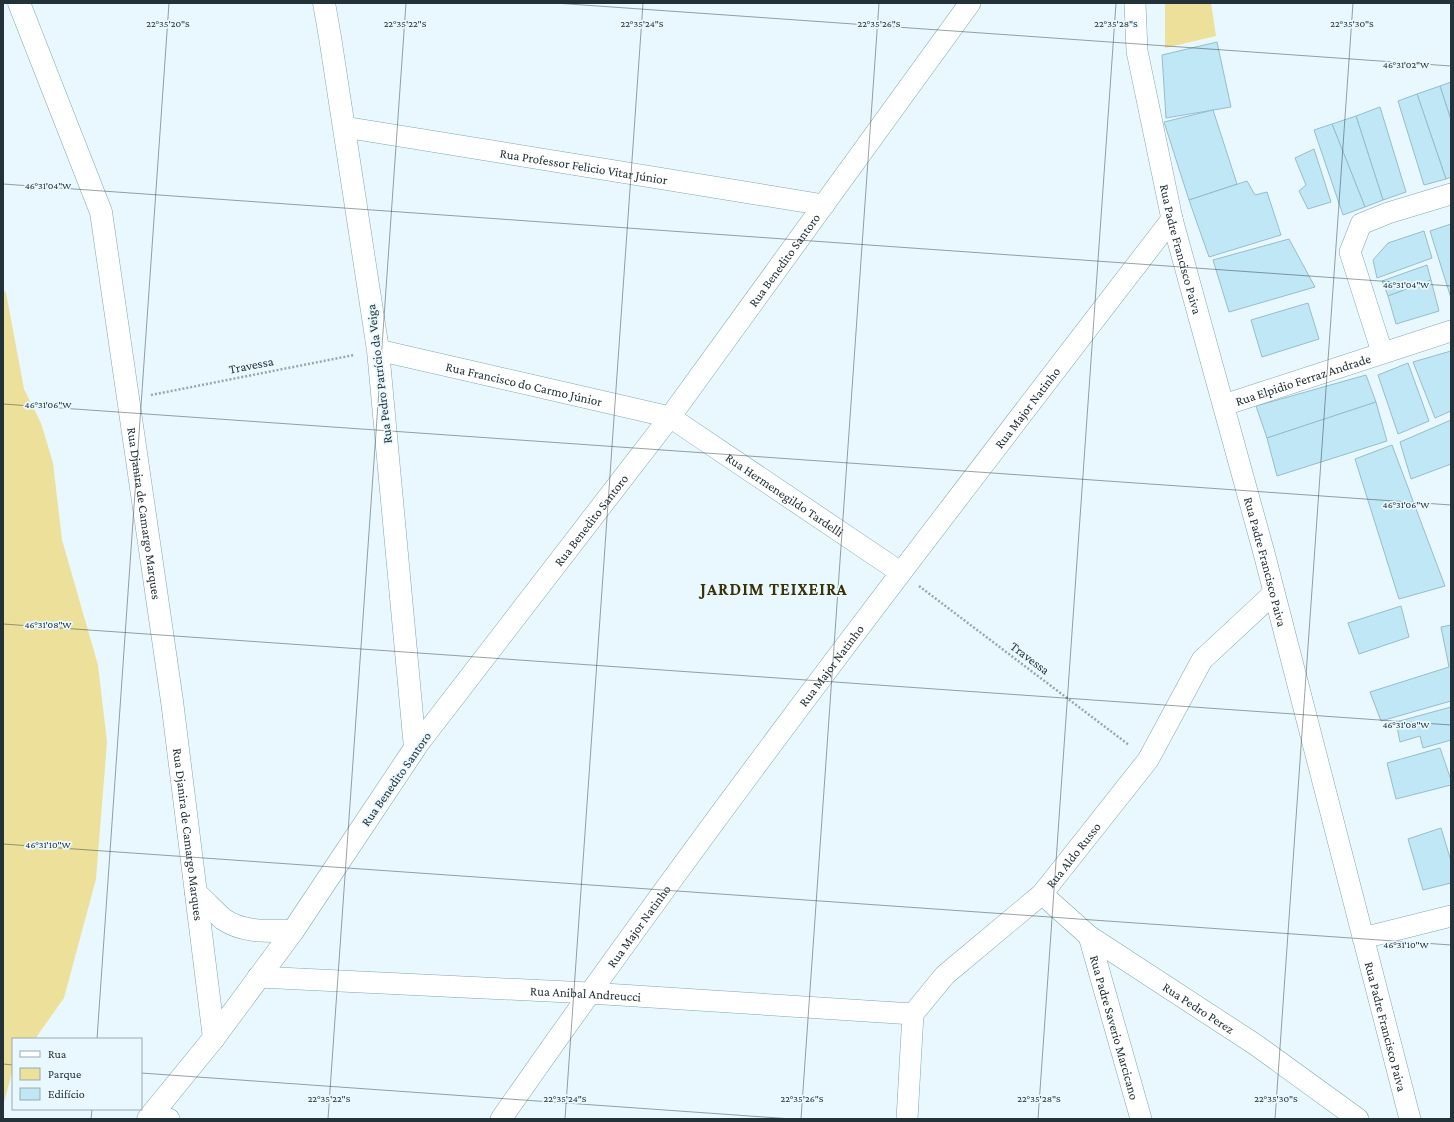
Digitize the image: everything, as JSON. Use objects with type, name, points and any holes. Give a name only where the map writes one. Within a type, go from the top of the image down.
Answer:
[{"type":"street","name":"Rua Djanira de Camargo Marques","points":[[19,3],[101,212],[172,701],[214,1038]]},
{"type":"street","name":"Rua Pedro Patrício da Veiga","points":[[324,3],[378,350],[415,748]]},
{"type":"street","name":"Rua Padre Francisco Paiva","points":[[1135,3],[1137,52],[1172,219],[1224,405],[1274,593],[1410,1119]]},
{"type":"street","name":"Rua Benedito Santoro","points":[[155,1118],[293,930],[415,748],[670,417],[824,204],[965,4]]},
{"type":"street","name":"Rua Professor Felicio Vitar Júnior","points":[[344,127],[824,204]]},
{"type":"street","points":[[1382,352],[1350,252],[1361,224],[1388,213],[1451,194]]},
{"type":"street","name":"Rua Major Natinho","points":[[501,1119],[589,993],[900,572],[1172,219]]},
{"type":"street","name":"Rua Elpidio Ferraz Andrade","points":[[1224,405],[1382,352],[1451,331]]},
{"type":"street","name":"Rua Francisco do Carmo Júnior","points":[[378,350],[670,417]]},
{"type":"street","name":"Rua Hermenegildo Tardelli","points":[[670,417],[900,572]]},
{"type":"street","name":"Rua Aldo Russo","points":[[912,1014],[945,975],[1042,894],[1148,760],[1202,660],[1274,593]]},
{"type":"street","points":[[196,893],[224,919],[243,928],[263,932],[293,930]]},
{"type":"street","name":"Rua Pedro Perez","points":[[1042,894],[1089,936],[1256,1045],[1358,1119]]},
{"type":"street","points":[[1363,938],[1451,916]]},
{"type":"street","name":"Rua Padre Saverio Marcicano","points":[[1089,936],[1141,1119]]},
{"type":"street","name":"Rua Anibal Andreucci","points":[[258,977],[589,993],[912,1014]]},
{"type":"street","points":[[907,1119],[912,1014]]},
{"type":"path","name":"Travessa","points":[[129,399],[378,350]]},
{"type":"path","name":"Travessa","points":[[900,572],[1148,760]]},
{"type":"green space","points":[[1165,3],[1211,3],[1216,36],[1165,48]]},
{"type":"green space","points":[[3,289],[6,293],[24,389],[41,423],[53,463],[62,540],[98,665],[107,742],[96,879],[64,998],[36,1038],[12,1038],[12,1073],[3,1106]]},
{"type":"building","points":[[1217,42],[1231,107],[1166,118],[1162,55]]},
{"type":"building","points":[[1451,82],[1451,120],[1440,86]]},
{"type":"building","points":[[1440,86],[1451,120],[1451,177],[1446,179],[1417,94]]},
{"type":"building","points":[[1417,94],[1446,179],[1424,185],[1398,101]]},
{"type":"building","points":[[1380,107],[1406,192],[1383,200],[1356,116]]},
{"type":"building","points":[[1213,110],[1237,184],[1189,200],[1164,122]]},
{"type":"building","points":[[1356,116],[1383,200],[1365,207],[1332,124]]},
{"type":"building","points":[[1332,124],[1365,207],[1343,215],[1314,130]]},
{"type":"building","points":[[1314,149],[1331,202],[1308,209],[1299,191],[1306,185],[1295,158]]},
{"type":"building","points":[[1247,181],[1255,195],[1267,192],[1281,235],[1209,257],[1189,200]]},
{"type":"building","points":[[1451,224],[1451,298],[1430,231]]},
{"type":"building","points":[[1424,231],[1432,258],[1377,278],[1373,260],[1388,243]]},
{"type":"building","points":[[1289,239],[1315,287],[1229,312],[1213,260]]},
{"type":"building","points":[[1427,265],[1431,280],[1388,296],[1382,281]]},
{"type":"building","points":[[1431,280],[1439,311],[1396,324],[1388,296]]},
{"type":"building","points":[[1308,303],[1319,339],[1262,357],[1251,320]]},
{"type":"building","points":[[1451,351],[1451,411],[1435,418],[1413,362]]},
{"type":"building","points":[[1408,363],[1429,421],[1398,434],[1378,375]]},
{"type":"building","points":[[1366,375],[1376,402],[1267,438],[1256,406]]},
{"type":"building","points":[[1376,402],[1387,441],[1277,476],[1267,438]]},
{"type":"building","points":[[1451,420],[1451,464],[1411,479],[1400,442]]},
{"type":"building","points":[[1392,445],[1445,586],[1399,599],[1355,459]]},
{"type":"building","points":[[1401,606],[1409,637],[1359,654],[1348,623]]},
{"type":"building","points":[[1451,625],[1451,701],[1381,721],[1370,692],[1449,667],[1441,627]]},
{"type":"building","points":[[1451,707],[1451,740],[1423,748],[1420,736],[1400,742],[1396,722]]},
{"type":"building","points":[[1440,748],[1451,780],[1451,785],[1396,799],[1387,763]]},
{"type":"building","points":[[1441,828],[1451,861],[1451,883],[1423,890],[1408,839]]},
{"type":"district","name":"JARDIM TEIXEIRA","points":[[774,589]]}]
